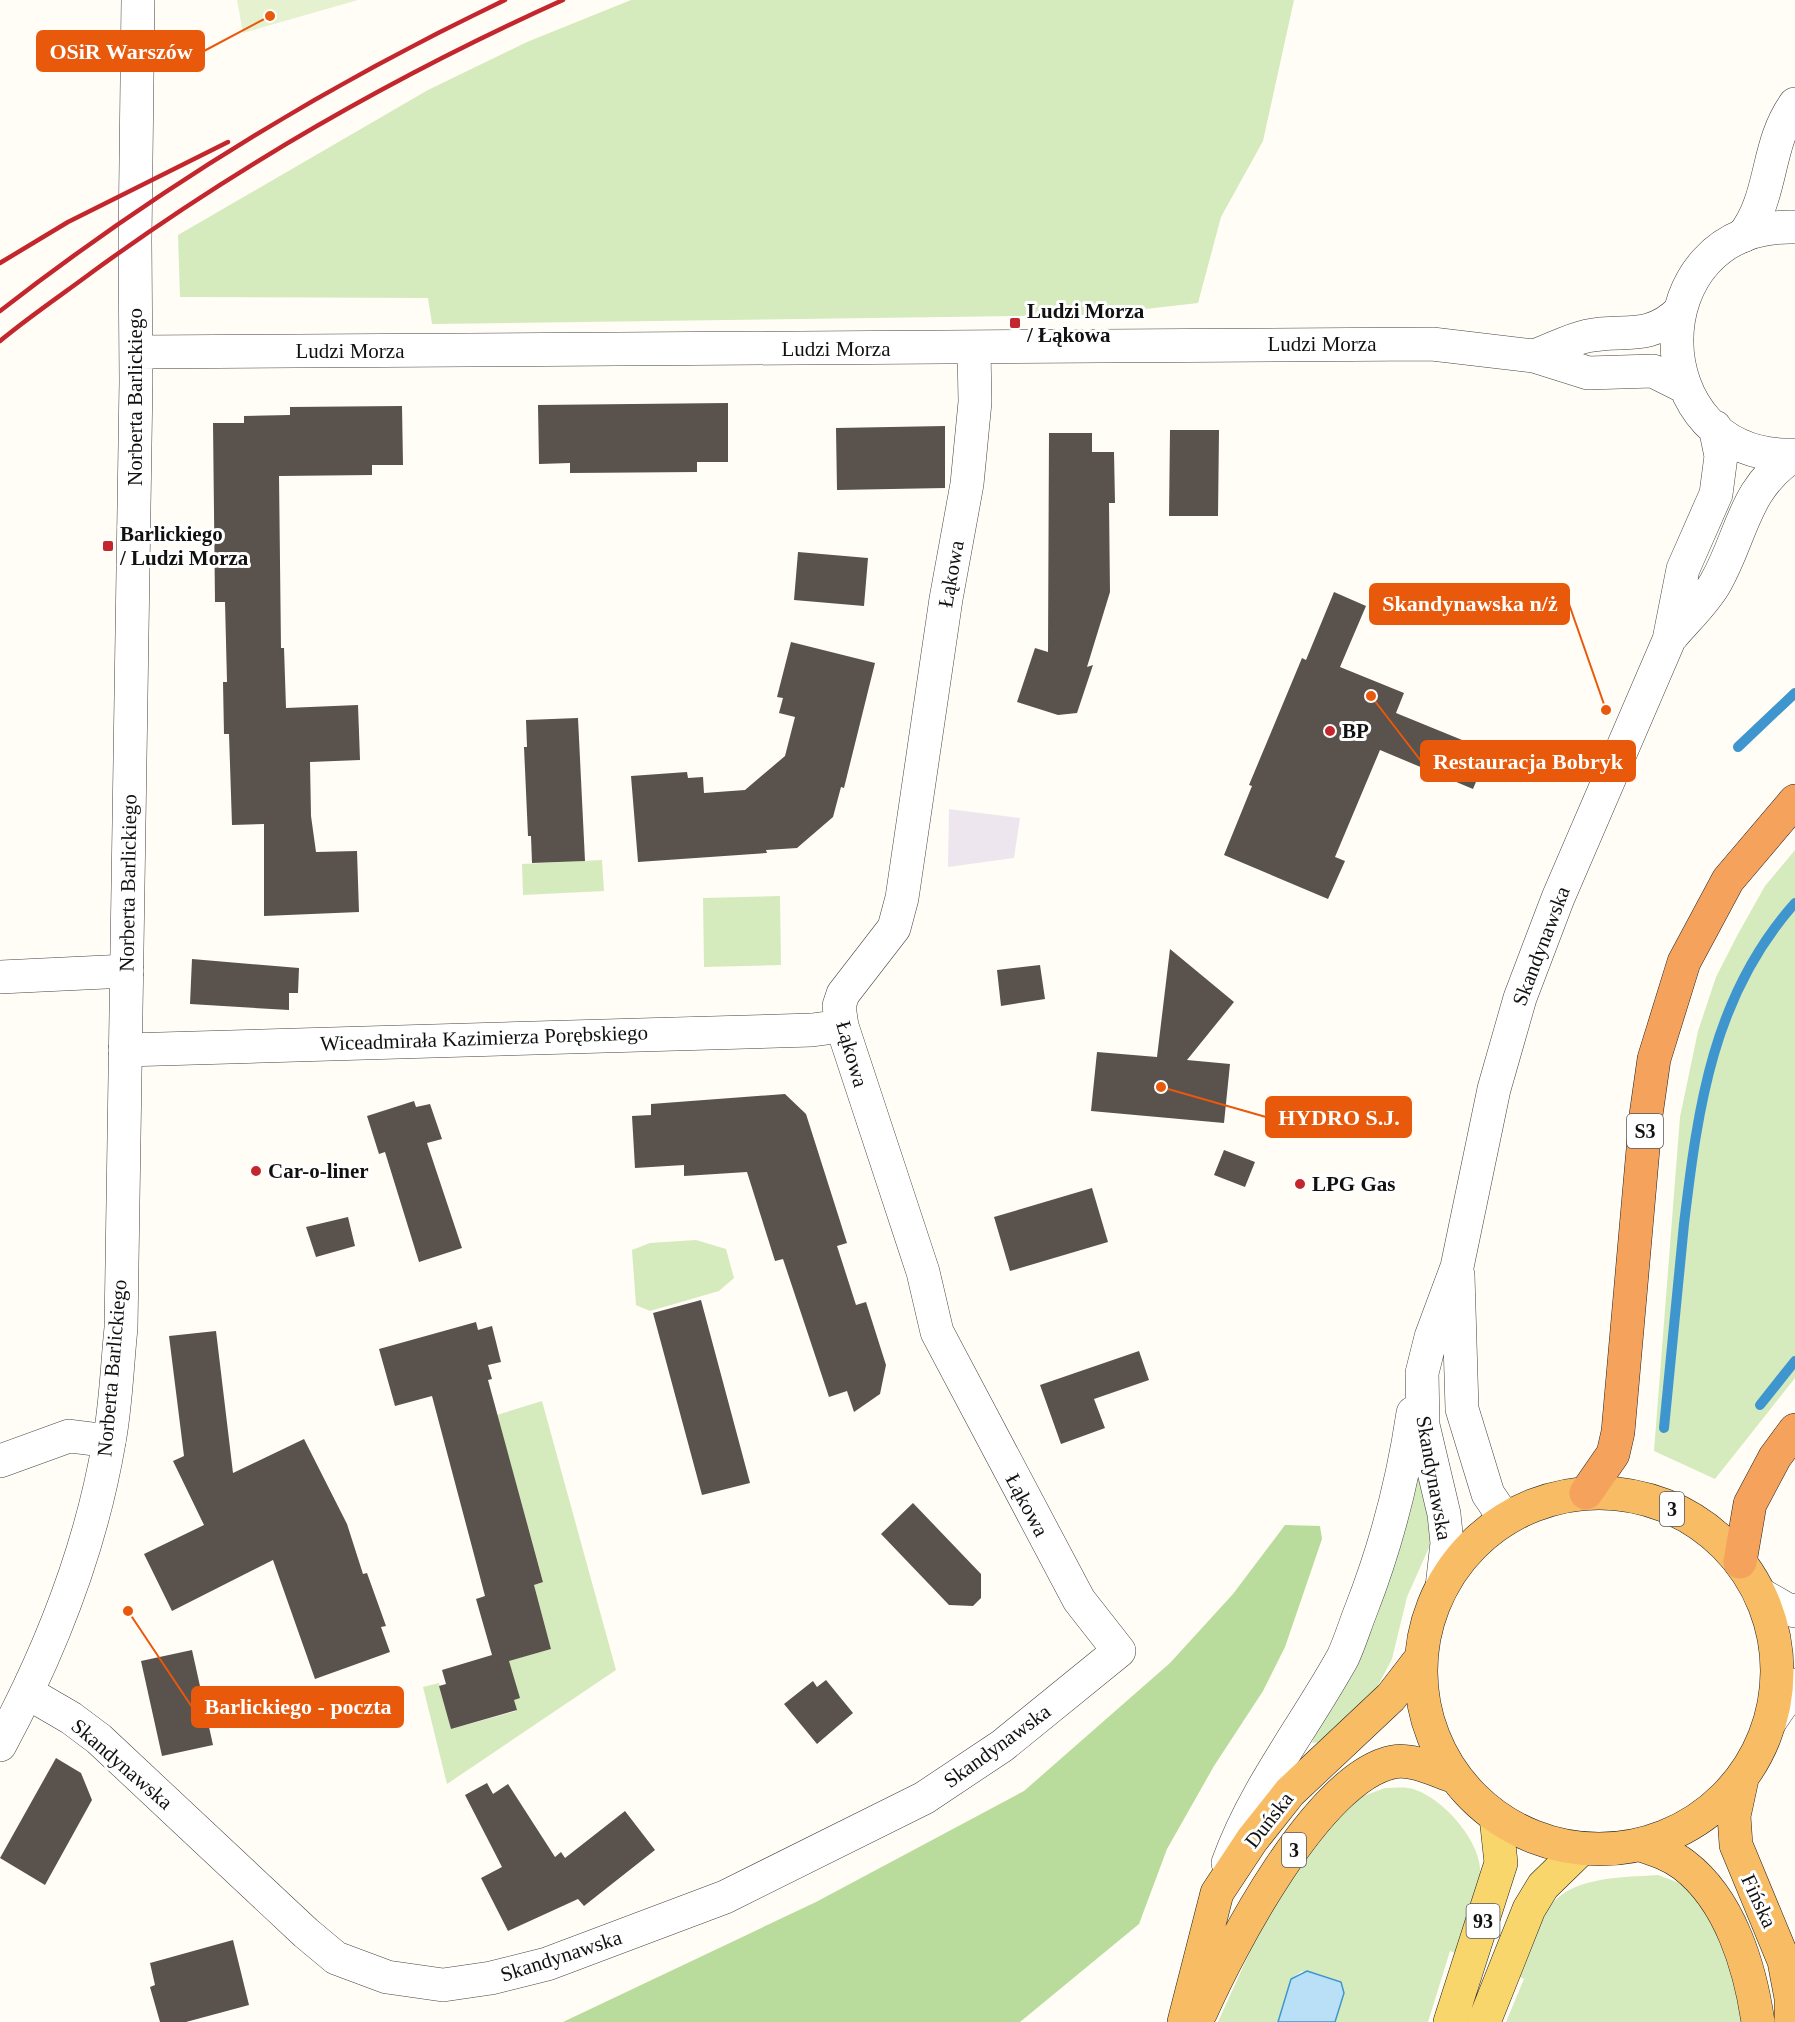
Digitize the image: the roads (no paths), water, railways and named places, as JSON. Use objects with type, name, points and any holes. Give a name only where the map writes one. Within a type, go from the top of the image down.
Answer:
[{"type":"highway","name":"S3","points":[[1586,1493],[1612,1454],[1618,1432],[1646,1115],[1654,1059],[1684,962],[1728,880],[1795,801]]},
{"type":"highway","points":[[1740,1562],[1750,1504],[1775,1457],[1795,1430]]},
{"type":"highway","name":"3","points":[[1586,1493],[1622,1494],[1656,1502],[1688,1516],[1707,1529],[1740,1562],[1760,1594],[1770,1618],[1778,1669],[1771,1720],[1759,1751],[1742,1779],[1722,1802],[1697,1821],[1670,1835],[1641,1845],[1611,1850],[1581,1849],[1551,1844],[1523,1833],[1496,1817],[1474,1799],[1455,1777],[1438,1750],[1428,1720],[1422,1689],[1421,1658],[1428,1622],[1442,1587],[1459,1561],[1480,1538],[1505,1519],[1558,1497],[1586,1493]]},
{"type":"highway","name":"Duńska","points":[[1184,2022],[1217,1893],[1252,1840],[1290,1792],[1391,1697],[1421,1658]]},
{"type":"highway","name":"Duńska","points":[[1196,2022],[1234,1942],[1266,1888],[1340,1795],[1375,1768],[1395,1761],[1423,1766],[1455,1777]]},
{"type":"highway","name":"Fińska","points":[[1742,1779],[1734,1816],[1736,1845],[1743,1867],[1773,1930],[1784,1961],[1791,1998],[1791,2022]]},
{"type":"highway","name":"Fińska","points":[[1641,1845],[1664,1853],[1684,1865],[1706,1887],[1740,1948],[1758,2022]]},
{"type":"main road","name":"93","points":[[1450,2022],[1501,1863],[1496,1817]]},
{"type":"main road","name":"93","points":[[1484,2022],[1529,1909],[1543,1886],[1581,1849]]},
{"type":"street","name":"Norberta Barlickiego","points":[[0,1745],[28,1693],[61,1613],[90,1528],[109,1441],[121,1328],[136,352],[138,0]]},
{"type":"street","points":[[1743,236],[1756,219],[1763,200],[1778,134],[1795,104]]},
{"type":"street","points":[[1794,455],[1760,451],[1736,442],[1715,427],[1697,409],[1685,387],[1677,362],[1675,337],[1678,312],[1688,288],[1702,267],[1721,249],[1743,236],[1767,229],[1795,227]]},
{"type":"street","name":"Ludzi Morza","points":[[1534,356],[1587,336],[1620,335],[1653,330],[1670,320],[1678,312]]},
{"type":"street","name":"Ludzi Morza","points":[[136,352],[974,349],[1432,344],[1534,356],[1588,373],[1653,371],[1685,387]]},
{"type":"street","name":"Łąkowa","points":[[974,349],[974,418],[967,484],[946,599],[902,898],[894,928],[843,994],[839,1006],[842,1026],[923,1272],[937,1332],[1078,1600],[1119,1652]]},
{"type":"street","name":"Skandynawska","points":[[1442,1587],[1447,1543],[1444,1514],[1423,1425],[1422,1373],[1434,1326],[1457,1267],[1494,1089],[1520,998],[1558,898],[1669,640],[1683,569],[1720,480],[1721,456],[1715,427]]},
{"type":"street","name":"Skandynawska","points":[[1669,640],[1716,584],[1762,482],[1777,466],[1794,455]]},
{"type":"street","points":[[0,977],[127,971]]},
{"type":"street","name":"Wiceadmirała Kazimierza Porębskiego","points":[[125,1050],[812,1030],[842,1026]]},
{"type":"street","name":"Skandynawska","points":[[1457,1267],[1462,1409],[1488,1494],[1505,1519]]},
{"type":"street","points":[[1217,1893],[1237,1838],[1263,1787],[1344,1654],[1373,1580],[1389,1527],[1422,1373]]},
{"type":"street","points":[[0,1461],[69,1436],[109,1441]]},
{"type":"street","points":[[1760,1594],[1785,1609],[1795,1611]]},
{"type":"street","name":"Skandynawska","points":[[28,1693],[71,1718],[99,1740],[306,1933],[336,1958],[387,1977],[443,1985],[502,1976],[547,1964],[725,1897],[845,1839],[924,1798],[1002,1746],[1119,1652]]},
{"type":"street","points":[[1771,1720],[1795,1685]]},
{"type":"water","points":[[1307,1971],[1341,1982],[1344,1993],[1335,2022],[1278,2022],[1291,1979]]},
{"type":"waterway","points":[[1738,747],[1795,693]]},
{"type":"waterway","points":[[1664,1428],[1689,1180],[1704,1095],[1714,1054],[1745,975],[1767,938],[1795,903]]},
{"type":"waterway","points":[[1760,1405],[1795,1361]]},
{"type":"railway","points":[[0,311],[120,223],[244,142],[372,68],[505,0]]},
{"type":"railway","points":[[0,341],[150,231],[264,158],[322,123],[441,58],[563,0]]},
{"type":"railway","points":[[0,263],[68,222],[228,142]]},
{"type":"place","name":"OSiR Warszów","points":[[270,16]]},
{"type":"place","name":"Ludzi Morza / Łąkowa","points":[[1015,323]]},
{"type":"place","name":"Barlickiego / Ludzi Morza","points":[[108,546]]},
{"type":"place","name":"Restauracja Bobryk","points":[[1371,696]]},
{"type":"place","name":"Skandynawska n/ż","points":[[1606,710]]},
{"type":"place","name":"BP","points":[[1330,731]]},
{"type":"place","name":"HYDRO S.J.","points":[[1161,1087]]},
{"type":"place","name":"Car-o-liner","points":[[256,1171]]},
{"type":"place","name":"LPG Gas","points":[[1300,1184]]},
{"type":"place","name":"Barlickiego - poczta","points":[[128,1611]]}]
